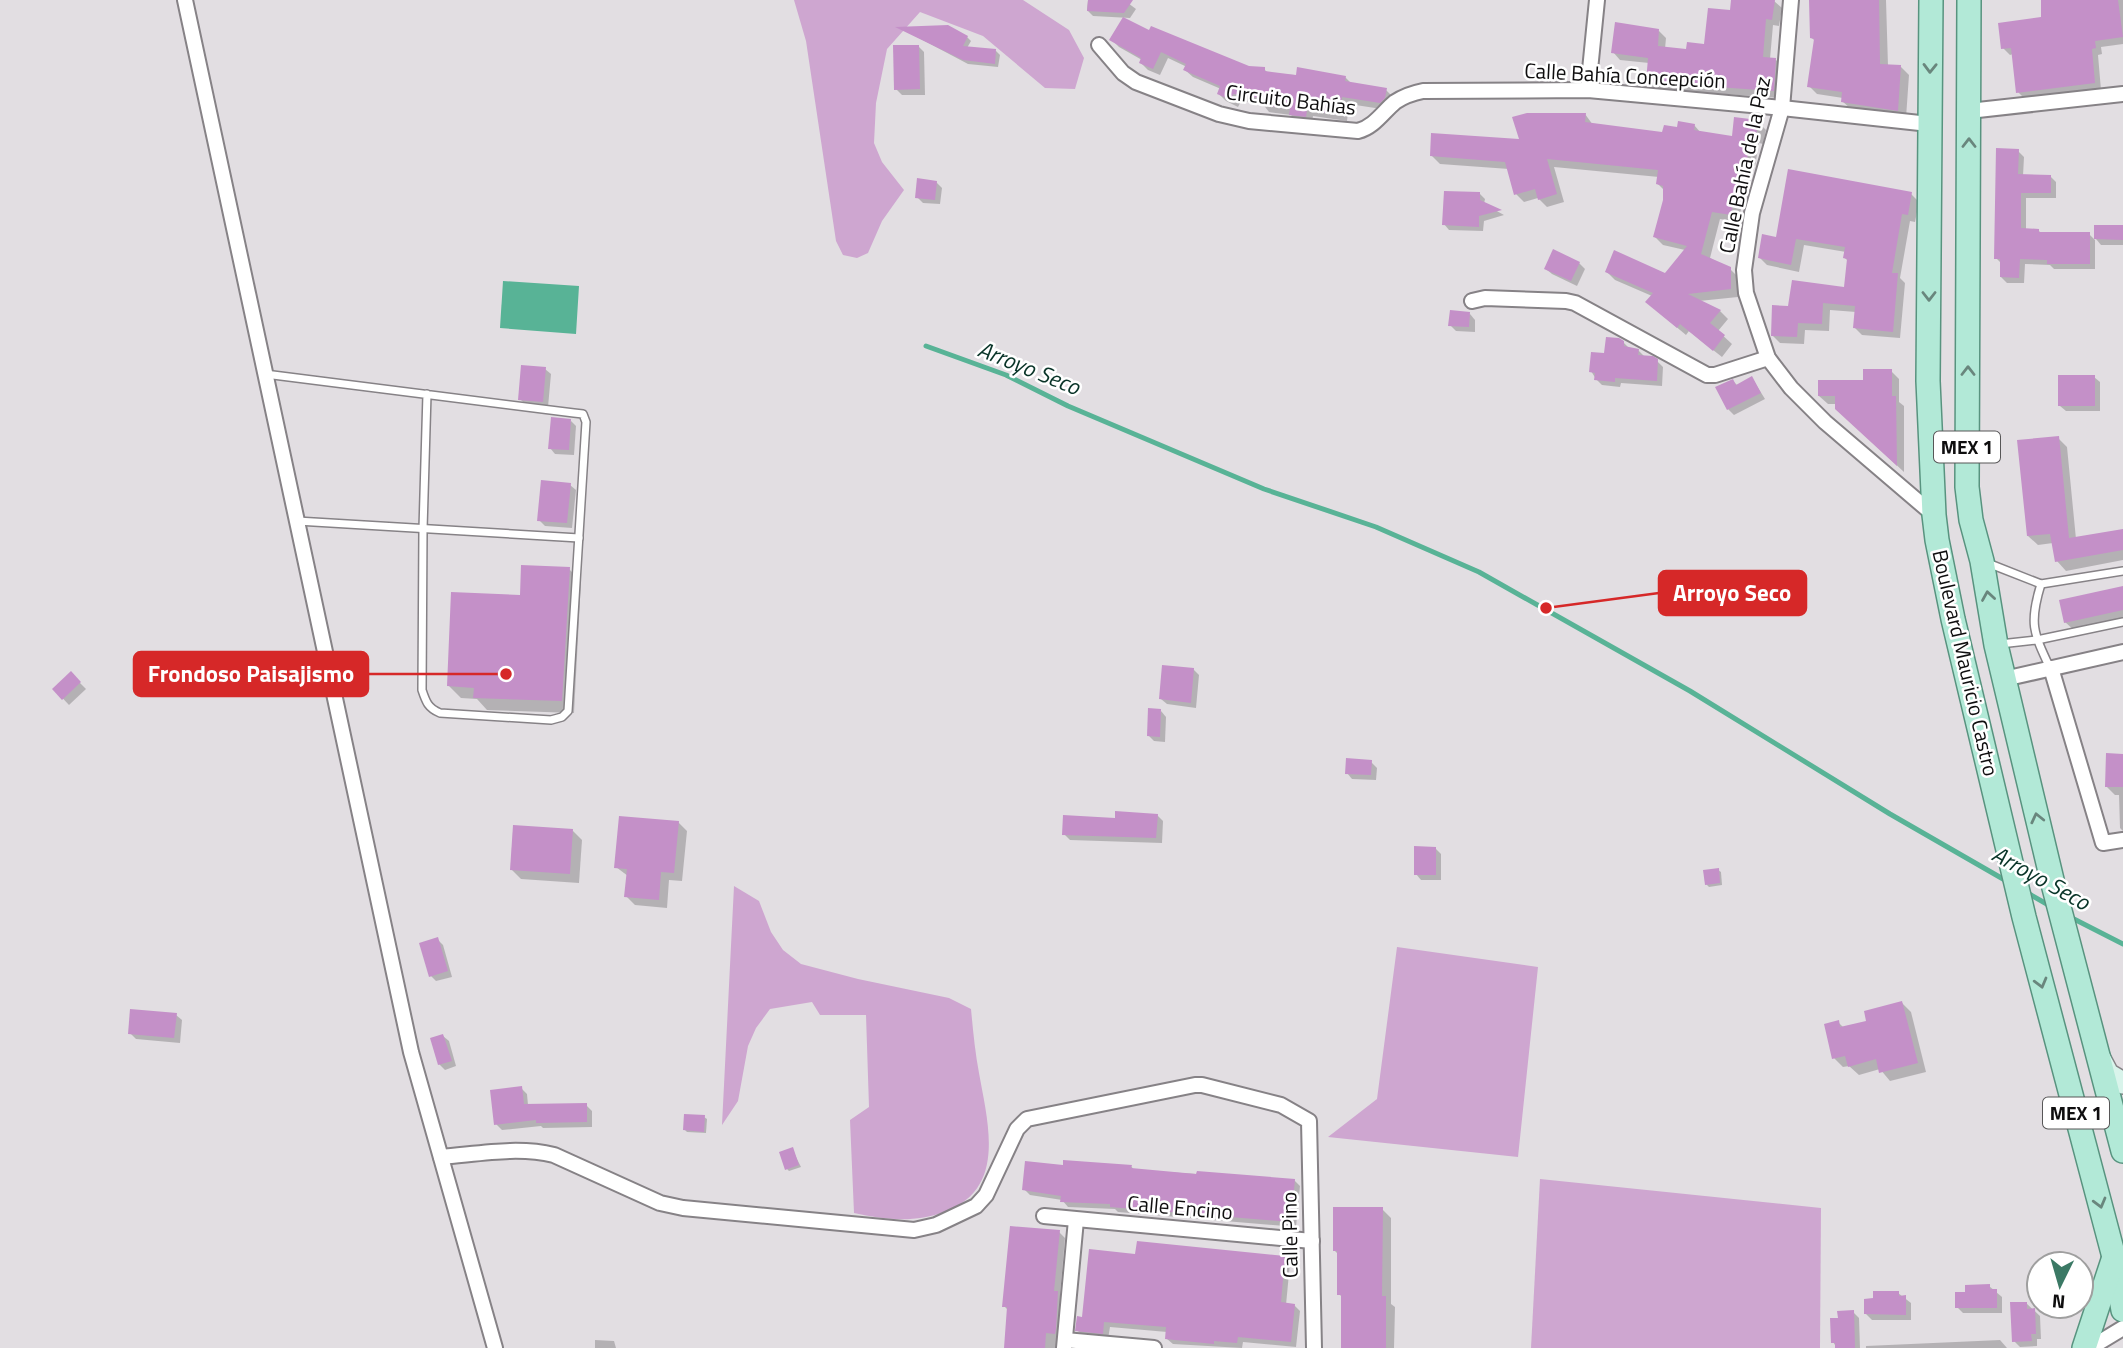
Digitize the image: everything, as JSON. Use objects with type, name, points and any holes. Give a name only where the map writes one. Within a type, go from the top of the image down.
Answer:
[{"type":"main road","name":"Boulevard Mauricio Castro","points":[[1931,0],[1928,381],[1934,514],[1953,620],[2009,858],[2114,1258],[2123,1310]]},
{"type":"main road","name":"Boulevard Mauricio Castro","points":[[1969,0],[1967,487],[1971,520],[1982,561],[1996,645],[2053,884],[2123,1151]]},
{"type":"main road","points":[[2098,1055],[2108,1074],[2123,1083]]},
{"type":"main road","points":[[2084,1348],[2114,1258]]},
{"type":"street","points":[[185,0],[411,1052],[495,1348]]},
{"type":"street","points":[[1588,90],[1597,0]]},
{"type":"street","name":"Calle Bahía de la Paz","points":[[1791,0],[1782,108],[1752,213],[1744,270],[1746,293],[1768,358],[1791,388],[1825,422],[1934,514]]},
{"type":"street","name":"Circuito Bahías","points":[[1100,46],[1123,73],[1136,82],[1219,114],[1248,121],[1358,131],[1372,125]]},
{"type":"street","name":"Calle Bahía Concepción","points":[[1372,125],[1395,103],[1407,95],[1423,91],[1588,90],[1929,124]]},
{"type":"street","points":[[1969,111],[2123,94]]},
{"type":"street","points":[[1472,301],[1485,298],[1575,303],[1707,375],[1715,375],[1768,358]]},
{"type":"street","points":[[2004,679],[2123,652]]},
{"type":"street","points":[[2051,668],[2103,843],[2123,841]]},
{"type":"street","name":"Calle Pino","points":[[441,1157],[537,1151],[554,1155],[660,1203],[683,1208],[915,1230],[947,1221],[976,1206],[986,1195],[1017,1129],[1027,1118],[1195,1085],[1281,1105],[1309,1121],[1314,1348]]},
{"type":"street","name":"Calle Encino","points":[[1044,1216],[1311,1241]]},
{"type":"street","points":[[1076,1220],[1065,1344],[1154,1348]]},
{"type":"street","points":[[2090,1348],[2123,1328]]},
{"type":"lane","points":[[265,374],[428,394],[583,414],[586,422],[568,710],[562,717],[551,720],[440,713],[432,710],[426,703],[422,690],[423,529],[428,394]]},
{"type":"lane","points":[[297,521],[579,538]]},
{"type":"lane","points":[[1982,561],[2041,584],[2123,571]]},
{"type":"lane","points":[[2041,584],[2034,607],[2033,624],[2037,640],[2051,668]]},
{"type":"lane","points":[[1996,645],[2037,640],[2123,622]]},
{"type":"shaded area","points":[[794,0],[1023,0],[1069,30],[1084,58],[1075,89],[1045,88],[983,36],[920,12],[887,49],[876,103],[874,143],[882,162],[904,190],[882,221],[868,253],[857,258],[843,255],[836,241],[806,41]]},
{"type":"shaded area","points":[[503,281],[579,286],[576,334],[500,328]]},
{"type":"shaded area","points":[[734,886],[759,901],[771,932],[783,950],[801,964],[949,998],[971,1009],[986,1113],[988,1153],[985,1171],[977,1188],[964,1202],[944,1212],[922,1218],[888,1219],[854,1213],[850,1120],[869,1107],[866,1015],[820,1015],[812,1002],[770,1009],[756,1028],[748,1046],[738,1101],[722,1125]]},
{"type":"shaded area","points":[[1397,947],[1538,967],[1518,1157],[1328,1137],[1377,1099]]},
{"type":"shaded area","points":[[1540,1179],[1821,1208],[1820,1348],[1531,1348]]},
{"type":"building","points":[[1088,0],[1133,0],[1124,13],[1087,11]]},
{"type":"building","points":[[1731,0],[1775,0],[1772,20],[1766,19],[1763,57],[1776,58],[1774,91],[1646,82],[1648,58],[1611,53],[1615,22],[1659,29],[1658,46],[1686,49],[1687,42],[1704,44],[1708,8],[1730,10]]},
{"type":"building","points":[[1809,0],[1879,0],[1880,64],[1901,65],[1898,111],[1841,102],[1842,92],[1807,87],[1814,39],[1810,38]]},
{"type":"building","points":[[2041,0],[2118,0],[2123,37],[2095,41],[2096,48],[2092,49],[2095,83],[2016,93],[2011,48],[2001,49],[1998,23],[2041,17]]},
{"type":"building","points":[[1123,17],[1149,30],[1151,26],[1249,66],[1265,67],[1265,71],[1296,75],[1297,67],[1346,76],[1345,81],[1387,88],[1385,98],[1380,103],[1342,97],[1340,115],[1307,110],[1306,117],[1289,115],[1290,109],[1260,105],[1261,98],[1233,94],[1231,100],[1217,94],[1220,86],[1183,70],[1186,64],[1161,52],[1153,69],[1139,63],[1141,58],[1109,40]]},
{"type":"building","points":[[948,25],[968,36],[963,46],[996,49],[995,64],[963,60],[895,27]]},
{"type":"building","points":[[893,45],[919,45],[920,89],[894,90]]},
{"type":"building","points":[[1527,113],[1586,113],[1585,122],[1662,132],[1664,125],[1677,127],[1678,121],[1695,124],[1694,130],[1732,136],[1734,117],[1758,120],[1756,137],[1751,136],[1747,159],[1741,158],[1731,215],[1712,212],[1701,254],[1731,267],[1731,289],[1688,294],[1721,310],[1710,323],[1725,335],[1713,351],[1680,324],[1677,328],[1645,302],[1653,293],[1605,272],[1614,250],[1665,273],[1687,246],[1653,237],[1663,200],[1663,186],[1656,184],[1658,170],[1547,159],[1557,194],[1538,200],[1535,189],[1514,195],[1505,162],[1430,156],[1431,133],[1519,139],[1512,117]]},
{"type":"building","points":[[1996,148],[2019,149],[2018,174],[2051,175],[2051,193],[2021,193],[2021,228],[2039,229],[2039,232],[2090,232],[2090,264],[2047,264],[2047,260],[2020,259],[2019,278],[2000,277],[2000,259],[1994,259]]},
{"type":"building","points":[[1788,169],[1912,192],[1908,215],[1902,214],[1892,273],[1898,273],[1893,332],[1853,328],[1855,306],[1823,303],[1822,324],[1798,323],[1797,337],[1771,336],[1772,305],[1788,306],[1792,280],[1844,287],[1847,259],[1843,258],[1845,247],[1796,239],[1791,265],[1758,258],[1762,234],[1776,237]]},
{"type":"building","points":[[917,178],[937,181],[935,200],[915,198]]},
{"type":"building","points":[[1444,191],[1480,192],[1480,200],[1502,210],[1479,216],[1479,227],[1442,225]]},
{"type":"building","points":[[2094,225],[2123,225],[2123,240],[2094,239]]},
{"type":"building","points":[[1553,249],[1580,262],[1571,281],[1544,269]]},
{"type":"building","points":[[1450,310],[1470,312],[1469,327],[1448,326]]},
{"type":"building","points":[[1606,337],[1619,338],[1624,341],[1624,346],[1639,349],[1638,355],[1658,359],[1657,381],[1615,378],[1615,382],[1594,380],[1595,373],[1589,372],[1591,352],[1604,353]]},
{"type":"building","points":[[521,365],[546,367],[543,402],[518,400]]},
{"type":"building","points":[[1863,369],[1892,369],[1892,396],[1896,396],[1897,466],[1835,409],[1835,396],[1818,396],[1818,380],[1863,380]]},
{"type":"building","points":[[2058,375],[2095,375],[2095,406],[2058,406]]},
{"type":"building","points":[[1752,376],[1761,393],[1727,410],[1715,387],[1733,379],[1736,385]]},
{"type":"building","points":[[551,417],[571,419],[569,450],[548,449]]},
{"type":"building","points":[[2059,436],[2069,538],[2123,529],[2123,550],[2055,562],[2050,534],[2027,536],[2017,440]]},
{"type":"building","points":[[541,480],[571,483],[567,523],[537,521]]},
{"type":"building","points":[[521,565],[570,567],[562,701],[473,698],[474,688],[447,686],[451,592],[520,595]]},
{"type":"building","points":[[2123,586],[2123,610],[2064,623],[2059,600]]},
{"type":"building","points":[[1162,665],[1194,668],[1191,703],[1159,699]]},
{"type":"building","points":[[71,671],[81,682],[62,700],[52,689]]},
{"type":"building","points":[[1148,708],[1161,709],[1160,737],[1147,736]]},
{"type":"building","points":[[2106,753],[2123,754],[2123,787],[2105,787]]},
{"type":"building","points":[[1346,758],[1372,760],[1371,775],[1345,774]]},
{"type":"building","points":[[1115,811],[1158,814],[1156,838],[1062,835],[1063,815],[1115,818]]},
{"type":"building","points":[[619,816],[679,821],[674,873],[661,872],[659,900],[624,897],[627,869],[614,868]]},
{"type":"building","points":[[513,825],[573,829],[570,874],[510,870]]},
{"type":"building","points":[[1414,846],[1436,847],[1436,875],[1414,875]]},
{"type":"building","points":[[1719,868],[1720,883],[1705,885],[1703,870]]},
{"type":"building","points":[[438,937],[448,971],[429,977],[419,943]]},
{"type":"building","points":[[1902,1001],[1918,1063],[1879,1073],[1876,1059],[1848,1067],[1845,1056],[1832,1059],[1824,1024],[1839,1020],[1840,1027],[1866,1021],[1864,1011]]},
{"type":"building","points":[[130,1009],[177,1013],[174,1038],[128,1034]]},
{"type":"building","points":[[443,1034],[452,1061],[438,1065],[430,1038]]},
{"type":"building","points":[[522,1086],[524,1104],[587,1103],[587,1122],[536,1123],[536,1120],[494,1125],[490,1090]]},
{"type":"building","points":[[684,1114],[705,1115],[704,1132],[683,1130]]},
{"type":"building","points":[[793,1147],[799,1165],[785,1170],[779,1152]]},
{"type":"building","points":[[1063,1160],[1132,1165],[1131,1168],[1196,1174],[1197,1171],[1295,1179],[1291,1222],[1110,1207],[1110,1204],[1060,1202],[1061,1196],[1022,1190],[1025,1161],[1063,1165]]},
{"type":"building","points":[[1333,1207],[1383,1207],[1382,1296],[1386,1296],[1386,1348],[1341,1348],[1341,1295],[1337,1295],[1337,1251],[1333,1251]]},
{"type":"building","points":[[1010,1226],[1060,1230],[1054,1291],[1058,1291],[1056,1329],[1055,1334],[1046,1333],[1045,1348],[1004,1348],[1007,1307],[1002,1307]]},
{"type":"building","points":[[1137,1241],[1285,1256],[1281,1302],[1295,1304],[1291,1342],[1238,1337],[1237,1343],[1214,1341],[1214,1344],[1165,1339],[1166,1327],[1104,1322],[1103,1334],[1075,1331],[1077,1316],[1082,1317],[1089,1249],[1135,1254]]},
{"type":"building","points":[[1990,1284],[1990,1289],[1997,1289],[1997,1308],[1955,1308],[1955,1292],[1965,1292],[1965,1285]]},
{"type":"building","points":[[1873,1291],[1899,1291],[1899,1296],[1906,1295],[1906,1315],[1864,1314],[1864,1299],[1873,1298]]},
{"type":"building","points":[[2010,1302],[2025,1302],[2025,1320],[2035,1320],[2036,1334],[2031,1334],[2032,1341],[2012,1342]]},
{"type":"building","points":[[1854,1310],[1855,1348],[1835,1348],[1835,1343],[1831,1343],[1830,1318],[1838,1318],[1837,1311]]},
{"type":"waterway","name":"Arroyo Seco","points":[[926,346],[1006,375],[1068,406],[1264,489],[1376,527],[1479,572],[1690,691],[1890,814],[2010,883]]},
{"type":"waterway","name":"Arroyo Seco","points":[[2024,891],[2052,907]]},
{"type":"waterway","name":"Arroyo Seco","points":[[2070,917],[2123,944]]},
{"type":"place","name":"Arroyo Seco","points":[[1546,608]]},
{"type":"place","name":"Frondoso Paisajismo","points":[[506,674]]}]
